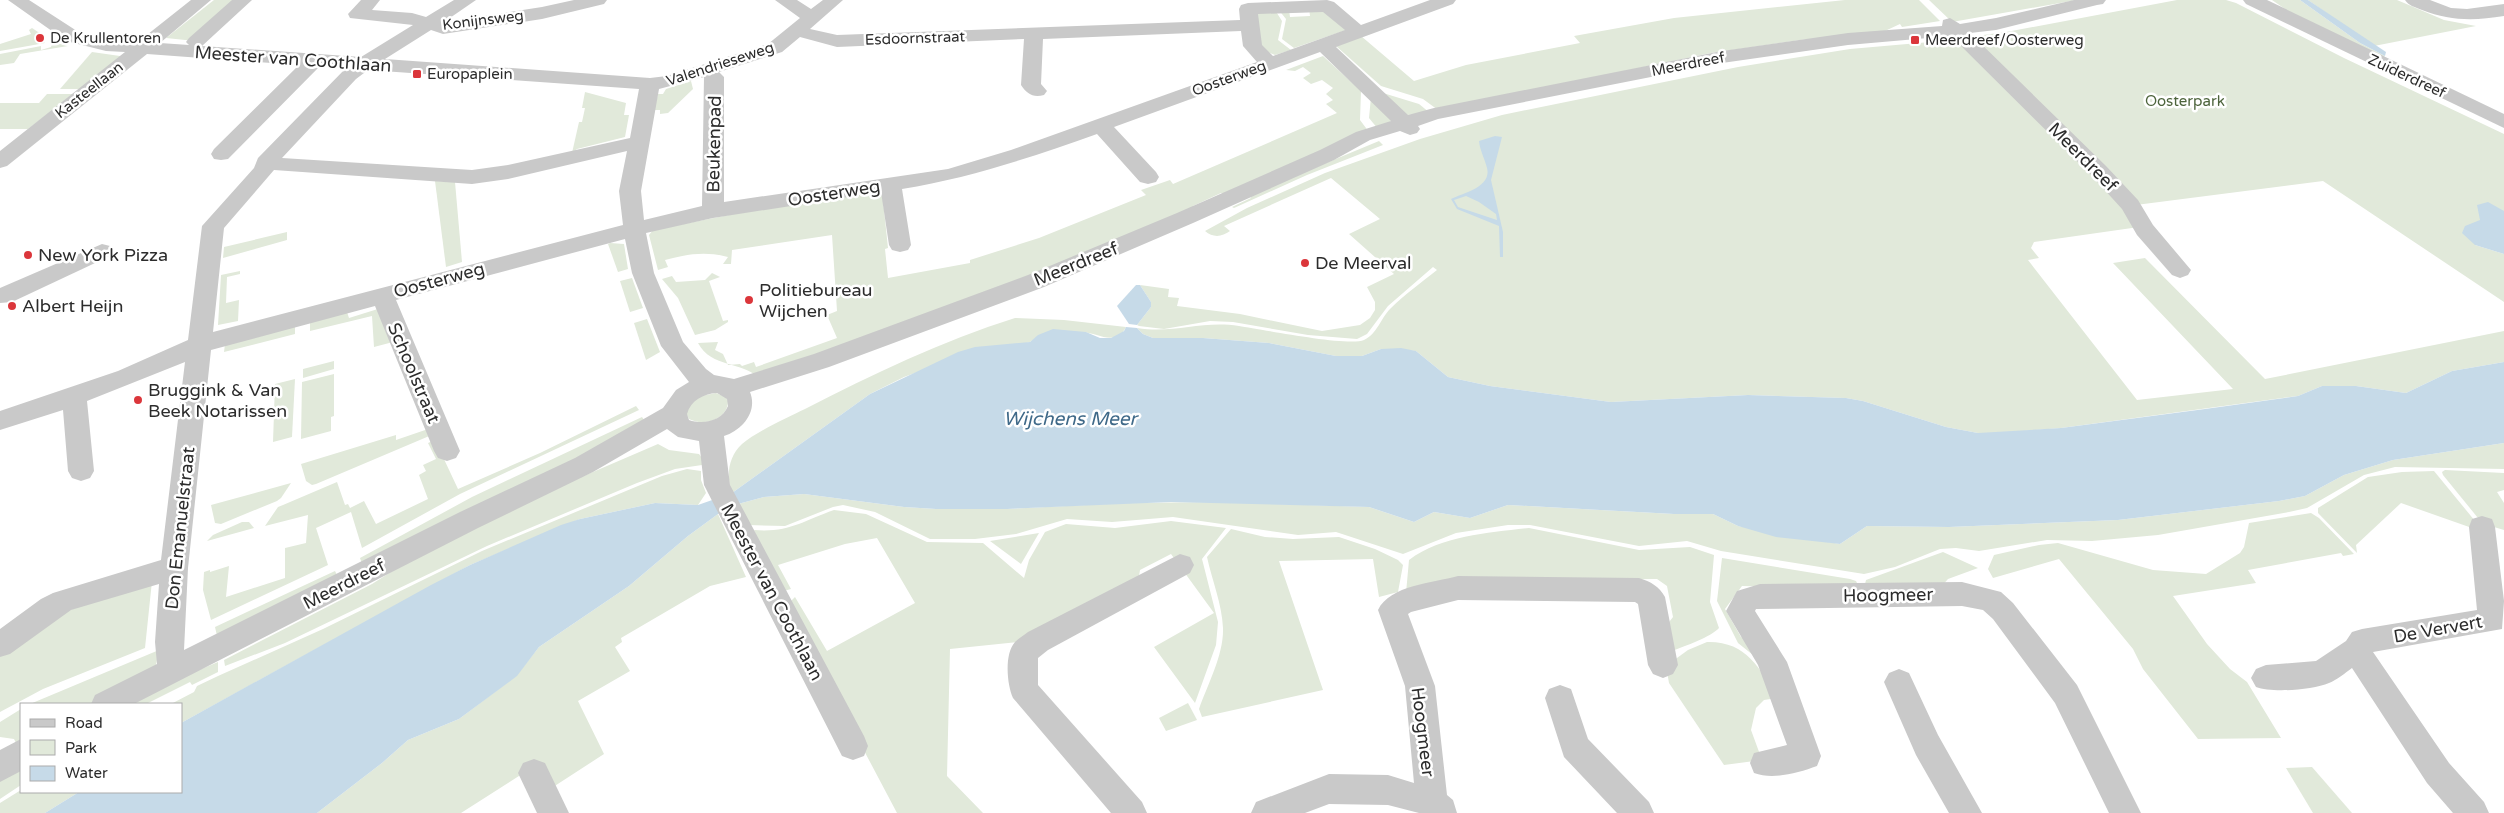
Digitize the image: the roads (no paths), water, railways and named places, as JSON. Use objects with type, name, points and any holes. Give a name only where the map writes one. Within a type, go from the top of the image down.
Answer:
[{"type":"street","name":"Meester van Coothlaan","points":[[17,0],[45,20],[78,39],[98,44],[650,84]]},
{"type":"street","name":"Kasteellaan","points":[[0,161],[202,0]]},
{"type":"street","points":[[196,42],[243,0]]},
{"type":"street","name":"Konijnsweg","points":[[371,0],[357,14],[407,19],[443,28],[542,12],[598,0]]},
{"type":"street","points":[[265,163],[341,83],[362,64],[467,0]]},
{"type":"street","points":[[784,0],[812,18]]},
{"type":"street","name":"Valendrieseweg","points":[[650,84],[685,77],[775,48],[834,0]]},
{"type":"street","name":"Oosterweg","points":[[0,420],[74,396],[178,357],[200,344],[634,229],[713,211],[949,175],[1018,155],[1447,0]]},
{"type":"street","name":"Meerdreef","points":[[728,392],[820,362],[1036,281],[1327,155],[1407,126],[1489,104],[1722,57],[1890,35],[1913,35],[1953,27],[1996,24],[2097,0]]},
{"type":"street","name":"Zuiderdreef","points":[[2252,0],[2504,122]]},
{"type":"street","name":"Zuiderdreef","points":[[2267,0],[2311,29]]},
{"type":"street","points":[[2414,0],[2458,16],[2470,16],[2504,10]]},
{"type":"street","points":[[1269,63],[1253,46],[1248,11],[1327,6],[1357,31]]},
{"type":"street","name":"Esdoornstraat","points":[[797,30],[837,41],[1034,34],[1248,11]]},
{"type":"street","name":"Meerdreef","points":[[1953,27],[2099,171],[2130,205],[2145,230],[2180,270]]},
{"type":"street","points":[[1034,34],[1031,85],[1036,91]]},
{"type":"street","points":[[1322,44],[1370,88],[1407,126]]},
{"type":"street","points":[[221,154],[314,61]]},
{"type":"street","name":"Beukenpad","points":[[713,211],[714,77]]},
{"type":"street","points":[[650,84],[630,191],[634,229],[643,273],[674,350],[684,358],[697,375],[728,392],[738,412],[730,422],[711,431],[692,432],[679,414],[672,363],[674,350]]},
{"type":"street","points":[[1100,125],[1148,177]]},
{"type":"street","points":[[265,163],[472,177],[508,172],[638,142]]},
{"type":"street","name":"Don Emanuelstraat","points":[[172,670],[169,642],[174,568],[213,226],[264,170],[265,163]]},
{"type":"street","name":"Oosterweg","points":[[890,184],[900,246]]},
{"type":"street","points":[[4,296],[102,251]]},
{"type":"street","name":"Schoolstraat","points":[[382,295],[447,451]]},
{"type":"street","points":[[679,414],[695,389],[728,392]]},
{"type":"street","points":[[74,396],[81,471]]},
{"type":"street","name":"Meerdreef","points":[[108,703],[469,520],[584,465],[613,458],[679,414]]},
{"type":"street","name":"Meester van Coothlaan","points":[[711,431],[716,485],[853,746]]},
{"type":"street","name":"De Ververt","points":[[2266,678],[2321,673],[2356,650],[2362,641],[2429,632],[2492,620],[2482,527]]},
{"type":"street","points":[[1131,813],[1023,689],[1024,652],[1038,641],[1180,565]]},
{"type":"street","points":[[0,645],[63,601],[174,568]]},
{"type":"street","name":"Hoogmeer","points":[[1267,813],[1329,789],[1388,790],[1438,808],[1420,686],[1392,610],[1403,602],[1458,588],[1640,590],[1651,597],[1663,665]]},
{"type":"street","name":"Hoogmeer","points":[[1765,763],[1806,756],[1772,662],[1740,612],[1747,599],[1760,596],[1962,594],[1990,600],[2003,611],[2066,694],[2125,813]]},
{"type":"street","points":[[2356,650],[2438,772],[2473,813]]},
{"type":"street","points":[[1899,682],[1926,743],[1966,813]]},
{"type":"street","points":[[1560,698],[1575,747],[1627,810]]},
{"type":"street","points":[[0,768],[20,754]]},
{"type":"street","points":[[534,773],[553,813]]},
{"type":"water","points":[[2300,0],[2308,0],[2386,52],[2385,56],[2360,43]]},
{"type":"water","points":[[1495,136],[1502,137],[1491,180],[1503,232],[1503,257],[1500,257],[1499,226],[1457,209],[1451,199],[1481,185],[1485,180],[1487,168],[1479,141]],"holes":[[[1466,196],[1479,202],[1496,214],[1497,220],[1458,207],[1454,200]]]},
{"type":"water","points":[[2488,202],[2504,211],[2504,254],[2475,245],[2462,233],[2465,226],[2480,220],[2477,205]]},
{"type":"water","points":[[1136,285],[1140,285],[1151,302],[1151,307],[1137,325],[1129,324],[1117,306]]},
{"type":"water","name":"Wijchens Meer","points":[[1126,327],[1137,328],[1143,334],[1153,338],[1203,338],[1269,343],[1336,356],[1362,356],[1381,349],[1401,348],[1416,351],[1448,377],[1490,386],[1611,402],[1748,395],[1846,398],[1863,401],[1946,427],[1978,433],[2061,428],[2205,409],[2298,396],[2322,386],[2356,386],[2406,393],[2452,371],[2504,362],[2504,443],[2393,460],[2344,475],[2305,496],[2279,501],[2118,520],[1949,527],[1867,526],[1840,544],[1776,537],[1738,526],[1713,514],[1674,514],[1508,505],[1470,518],[1434,512],[1414,522],[1369,507],[1171,502],[1007,509],[936,509],[904,507],[804,494],[764,497],[738,504],[718,514],[688,536],[629,586],[539,647],[517,676],[459,719],[408,740],[382,763],[317,813],[45,813],[77,793],[182,793],[182,722],[470,565],[561,525],[580,519],[655,503],[698,505],[732,493],[870,394],[958,352],[975,347],[1030,342],[1038,335],[1053,329],[1086,332],[1100,338],[1111,338],[1124,331]]},
{"type":"place","name":"De Krullentoren","points":[[40,38]]},
{"type":"place","name":"Meerdreef/Oosterweg","points":[[1915,40]]},
{"type":"place","name":"Europaplein","points":[[417,74]]},
{"type":"place","name":"New York Pizza","points":[[28,255]]},
{"type":"place","name":"De Meerval","points":[[1305,263]]},
{"type":"place","name":"Politiebureau Wijchen","points":[[749,300]]},
{"type":"place","name":"Albert Heijn","points":[[12,306]]},
{"type":"place","name":"Bruggink & Van Beek Notarissen","points":[[138,400]]},
{"type":"park label","name":"Oosterpark","points":[[2185,101]]}]
